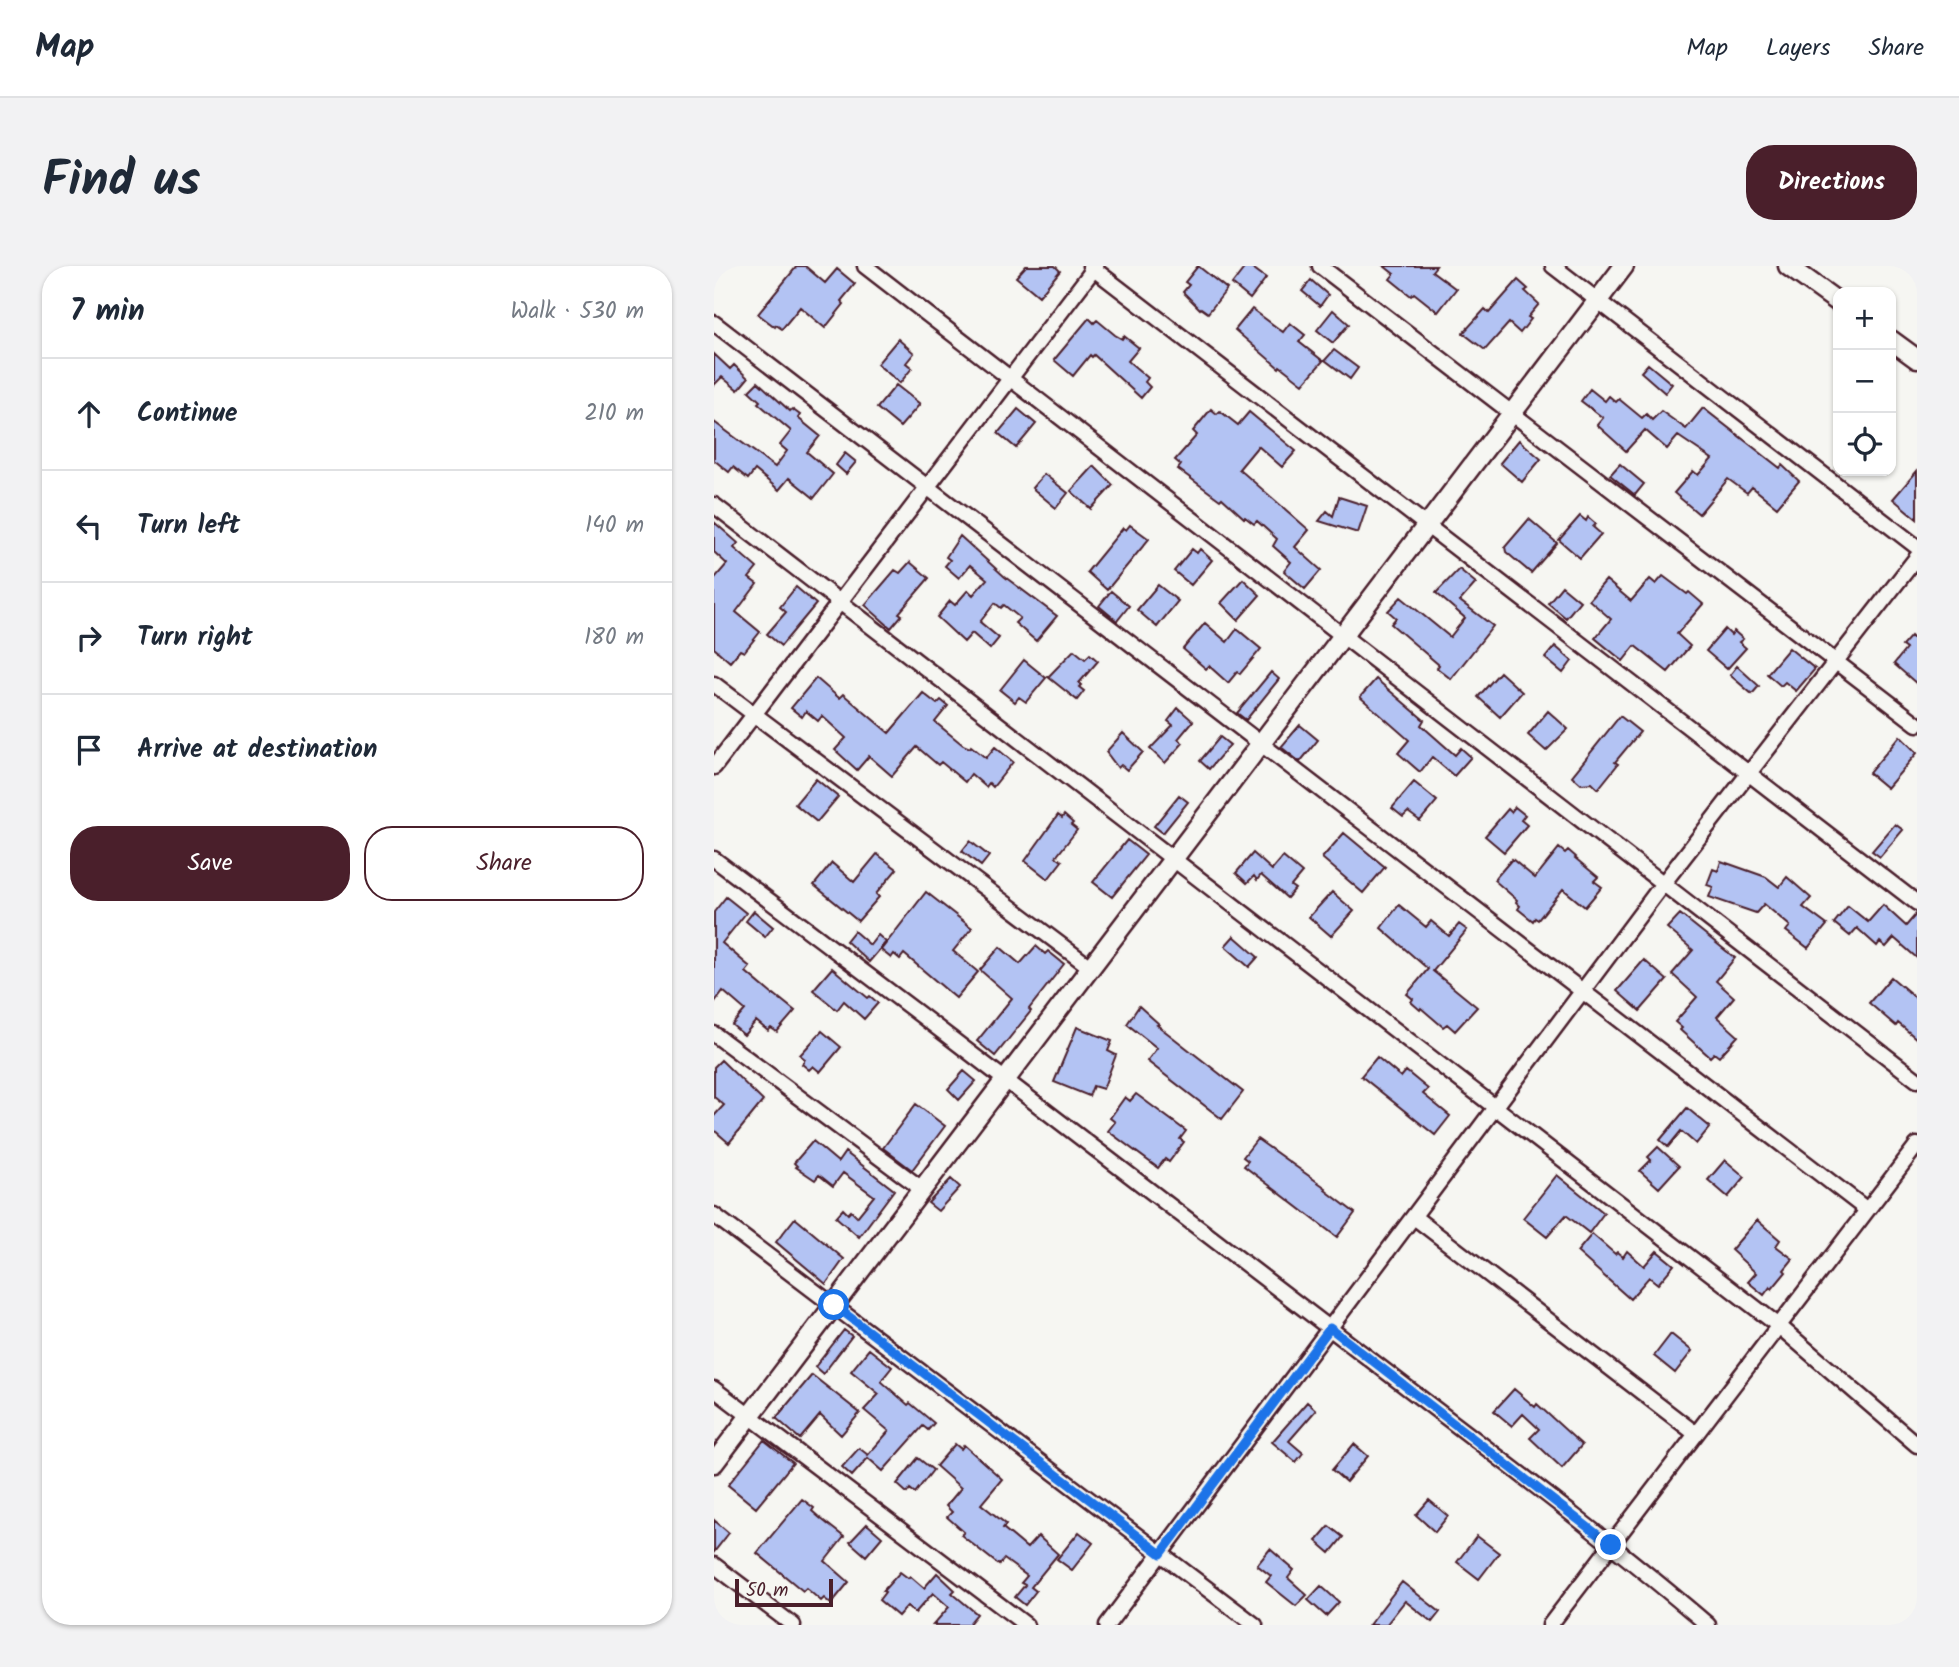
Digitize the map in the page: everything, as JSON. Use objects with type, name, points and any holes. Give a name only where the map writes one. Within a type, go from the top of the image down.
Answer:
[{"type":"main road","points":[[714,1463],[1624,266]]},
{"type":"main road","points":[[1788,266],[1833,298]]},
{"type":"main road","points":[[1896,344],[1917,359]]},
{"type":"street","points":[[866,266],[1917,1080]]},
{"type":"street","points":[[1320,266],[1917,724]]},
{"type":"street","points":[[1553,266],[1917,547]]},
{"type":"street","points":[[714,767],[1093,267],[1917,903]]},
{"type":"street","points":[[714,323],[1867,1210]]},
{"type":"street","points":[[714,505],[1779,1326],[1917,1445]]},
{"type":"street","points":[[1107,1625],[1662,885],[1917,557]]},
{"type":"street","points":[[714,684],[1090,967]]},
{"type":"street","points":[[714,859],[1006,1078],[1611,1545],[1708,1625]]},
{"type":"street","points":[[714,1034],[922,1189]]},
{"type":"street","points":[[1550,1625],[1917,1145]]},
{"type":"street","points":[[714,1215],[1255,1625]]},
{"type":"street","points":[[1414,1216],[1696,1434]]},
{"type":"street","points":[[714,1389],[1026,1625]]},
{"type":"street","points":[[714,1565],[793,1625]]},
{"type":"building","points":[[797,266],[805,266],[825,283],[837,269],[855,284],[841,301],[844,304],[825,328],[800,307],[782,329],[758,314]]},
{"type":"building","points":[[1026,266],[1055,266],[1060,271],[1039,296],[1016,277]]},
{"type":"building","points":[[1198,266],[1227,289],[1208,313],[1183,292],[1189,285],[1185,282]]},
{"type":"building","points":[[1246,266],[1266,278],[1250,299],[1232,284]]},
{"type":"building","points":[[1384,266],[1436,266],[1432,271],[1456,289],[1438,312],[1414,293],[1411,296],[1390,279],[1394,274]]},
{"type":"building","points":[[1311,280],[1328,295],[1320,306],[1302,291]]},
{"type":"building","points":[[1518,280],[1539,304],[1520,333],[1509,323],[1485,350],[1463,333],[1485,309],[1489,313]]},
{"type":"building","points":[[1252,309],[1283,332],[1290,323],[1305,335],[1299,342],[1323,361],[1303,384],[1280,366],[1279,368],[1235,330]]},
{"type":"building","points":[[1333,310],[1349,324],[1333,343],[1317,330]]},
{"type":"building","points":[[1089,318],[1094,323],[1097,320],[1122,339],[1124,336],[1139,348],[1128,361],[1148,378],[1145,382],[1150,387],[1141,398],[1094,355],[1090,355],[1073,376],[1054,360]]},
{"type":"building","points":[[898,339],[914,353],[906,363],[912,368],[900,383],[877,364]]},
{"type":"building","points":[[1334,350],[1358,368],[1350,379],[1325,360]]},
{"type":"building","points":[[714,354],[730,369],[734,365],[748,378],[738,390],[722,377],[714,385]]},
{"type":"building","points":[[1648,364],[1672,384],[1665,393],[1641,372]]},
{"type":"building","points":[[758,382],[790,411],[792,409],[800,415],[798,418],[820,436],[807,452],[833,474],[814,498],[789,478],[779,490],[755,470],[748,479],[733,467],[729,472],[714,460],[714,422],[775,467],[787,451],[780,445],[791,431],[758,403],[760,401],[749,391]]},
{"type":"building","points":[[896,385],[920,404],[900,427],[877,408]]},
{"type":"building","points":[[1590,389],[1605,401],[1609,396],[1616,402],[1619,399],[1642,418],[1646,414],[1652,420],[1661,411],[1686,429],[1703,408],[1780,468],[1782,465],[1799,481],[1777,507],[1752,487],[1747,493],[1728,479],[1699,514],[1674,493],[1693,471],[1698,475],[1712,459],[1678,436],[1667,449],[1645,430],[1626,451],[1597,425],[1603,418],[1581,401]]},
{"type":"building","points":[[1018,409],[1036,424],[1016,448],[998,433]]},
{"type":"building","points":[[1211,409],[1217,414],[1220,411],[1238,425],[1249,412],[1296,451],[1282,467],[1258,446],[1239,469],[1309,530],[1295,547],[1321,570],[1305,589],[1284,571],[1291,562],[1273,546],[1277,539],[1257,521],[1254,524],[1244,518],[1222,498],[1220,500],[1178,469],[1181,465],[1175,460],[1197,435],[1193,431]]},
{"type":"building","points":[[1519,440],[1541,459],[1522,482],[1500,463]]},
{"type":"building","points":[[845,453],[856,462],[846,474],[836,465]]},
{"type":"building","points":[[1620,464],[1644,484],[1635,495],[1610,475]]},
{"type":"building","points":[[1094,466],[1113,485],[1091,509],[1071,491]]},
{"type":"building","points":[[1917,471],[1917,519],[1893,499]]},
{"type":"building","points":[[1044,474],[1068,493],[1056,508],[1032,488]]},
{"type":"building","points":[[1339,497],[1367,506],[1358,533],[1319,521],[1327,511],[1333,516]]},
{"type":"building","points":[[1580,516],[1586,521],[1588,517],[1596,524],[1593,527],[1601,534],[1580,558],[1559,540]]},
{"type":"building","points":[[1529,519],[1557,543],[1531,573],[1506,552],[1505,547]]},
{"type":"building","points":[[714,522],[738,543],[734,548],[757,568],[749,578],[757,584],[736,612],[760,632],[744,652],[740,650],[730,662],[714,648],[714,579],[727,564],[714,552]]},
{"type":"building","points":[[1130,525],[1149,539],[1107,590],[1087,572],[1123,528],[1126,530]]},
{"type":"building","points":[[960,536],[1005,577],[1057,616],[1036,641],[1015,623],[1020,618],[1004,605],[1001,608],[995,603],[980,622],[999,638],[990,649],[972,633],[964,642],[937,617],[950,601],[955,605],[968,590],[973,595],[987,579],[970,565],[959,578],[945,566],[950,560],[946,557]]},
{"type":"building","points":[[1192,549],[1197,553],[1200,549],[1212,560],[1191,585],[1174,571]]},
{"type":"building","points":[[910,562],[929,578],[899,613],[902,615],[891,628],[865,605],[895,570],[900,573]]},
{"type":"building","points":[[1459,569],[1476,583],[1460,601],[1493,626],[1451,679],[1437,668],[1439,665],[1391,624],[1396,618],[1388,611],[1401,597],[1450,637],[1465,618],[1436,593]]},
{"type":"building","points":[[1663,576],[1703,604],[1677,634],[1690,646],[1668,672],[1635,646],[1623,661],[1595,638],[1611,619],[1589,600],[1606,580],[1631,601],[1650,579],[1656,584]]},
{"type":"building","points":[[1243,579],[1260,595],[1238,620],[1221,603]]},
{"type":"building","points":[[1158,585],[1178,601],[1157,627],[1137,610]]},
{"type":"building","points":[[1562,586],[1580,601],[1566,618],[1548,603]]},
{"type":"building","points":[[796,587],[816,604],[781,646],[767,634],[786,612],[780,607]]},
{"type":"building","points":[[1111,591],[1129,606],[1117,621],[1099,606]]},
{"type":"building","points":[[1205,623],[1227,642],[1237,629],[1261,649],[1240,674],[1237,672],[1228,683],[1209,666],[1206,669],[1183,649]]},
{"type":"building","points":[[1725,629],[1731,635],[1734,631],[1743,639],[1739,642],[1746,648],[1727,669],[1706,651]]},
{"type":"building","points":[[1911,636],[1914,639],[1917,636],[1917,684],[1894,664],[1906,649],[1902,646]]},
{"type":"building","points":[[1555,646],[1572,661],[1563,673],[1545,658]]},
{"type":"building","points":[[1789,648],[1815,669],[1796,691],[1785,682],[1781,686],[1767,674]]},
{"type":"building","points":[[1074,650],[1085,659],[1090,654],[1098,661],[1079,683],[1079,687],[1084,691],[1077,700],[1048,677]]},
{"type":"building","points":[[1024,660],[1046,678],[1026,702],[1019,697],[1015,702],[1000,690]]},
{"type":"building","points":[[1737,666],[1759,686],[1752,694],[1730,675]]},
{"type":"building","points":[[1271,672],[1279,679],[1246,720],[1237,713]]},
{"type":"building","points":[[1500,672],[1522,692],[1500,717],[1478,697]]},
{"type":"building","points":[[816,678],[839,698],[843,694],[889,733],[923,693],[937,704],[941,700],[948,706],[935,722],[963,745],[970,748],[971,746],[986,758],[995,747],[1013,762],[993,787],[989,783],[986,787],[971,774],[965,782],[941,762],[938,765],[917,747],[892,776],[869,756],[857,770],[835,750],[846,738],[822,716],[818,721],[806,711],[802,717],[791,708]]},
{"type":"building","points":[[1376,679],[1424,720],[1421,725],[1455,755],[1461,748],[1471,757],[1454,776],[1432,757],[1420,772],[1398,753],[1409,740],[1360,697]]},
{"type":"building","points":[[1178,708],[1193,721],[1178,739],[1183,743],[1165,763],[1150,749],[1173,725],[1168,721]]},
{"type":"building","points":[[1548,711],[1568,729],[1546,751],[1528,735]]},
{"type":"building","points":[[1620,716],[1640,732],[1615,762],[1618,764],[1598,789],[1592,783],[1581,784],[1572,776]]},
{"type":"building","points":[[1300,725],[1318,740],[1300,762],[1281,747]]},
{"type":"building","points":[[1123,733],[1143,752],[1127,770],[1121,765],[1118,768],[1106,752]]},
{"type":"building","points":[[1900,736],[1917,753],[1887,788],[1869,773]]},
{"type":"building","points":[[1220,737],[1230,745],[1209,769],[1200,761]]},
{"type":"building","points":[[816,779],[838,797],[817,822],[795,804]]},
{"type":"building","points":[[1414,782],[1437,801],[1420,821],[1408,812],[1403,817],[1392,808]]},
{"type":"building","points":[[1179,795],[1188,802],[1163,833],[1154,826]]},
{"type":"building","points":[[1515,807],[1525,815],[1521,820],[1527,825],[1504,852],[1485,836],[1508,809],[1511,812]]},
{"type":"building","points":[[1058,815],[1062,818],[1064,815],[1077,830],[1056,857],[1062,861],[1048,879],[1025,861]]},
{"type":"building","points":[[1895,824],[1903,830],[1880,857],[1872,851]]},
{"type":"building","points":[[1344,833],[1385,867],[1363,893],[1322,858]]},
{"type":"building","points":[[1127,840],[1146,855],[1112,897],[1093,882]]},
{"type":"building","points":[[970,841],[989,856],[981,866],[962,851]]},
{"type":"building","points":[[1559,848],[1565,853],[1568,850],[1576,857],[1598,877],[1594,881],[1602,887],[1585,907],[1563,889],[1538,920],[1535,918],[1533,921],[1518,909],[1520,906],[1517,900],[1494,880],[1512,859],[1535,878]]},
{"type":"building","points":[[1253,853],[1272,870],[1283,857],[1302,873],[1291,886],[1295,889],[1287,898],[1261,875],[1257,880],[1254,876],[1247,883],[1236,873]]},
{"type":"building","points":[[877,854],[897,869],[876,894],[879,897],[858,921],[814,885],[832,863],[854,882]]},
{"type":"building","points":[[1721,861],[1766,877],[1779,887],[1787,877],[1811,898],[1803,907],[1827,925],[1808,948],[1786,931],[1790,926],[1764,904],[1756,913],[1709,897],[1713,887],[1707,885],[1713,869],[1718,871]]},
{"type":"building","points":[[926,892],[972,928],[953,951],[978,972],[956,998],[904,954],[900,959],[894,954],[891,958],[881,950]]},
{"type":"building","points":[[1332,892],[1354,911],[1331,936],[1309,917]]},
{"type":"building","points":[[726,897],[746,913],[722,943],[750,967],[746,972],[795,1011],[777,1032],[771,1028],[768,1031],[756,1021],[744,1035],[732,1025],[745,1010],[723,991],[714,1003],[714,912]]},
{"type":"building","points":[[1399,905],[1426,927],[1431,921],[1449,936],[1459,924],[1467,930],[1433,971],[1477,1007],[1455,1031],[1447,1024],[1443,1027],[1421,1008],[1420,1010],[1407,994],[1428,969],[1381,928]]},
{"type":"building","points":[[1883,905],[1906,926],[1917,913],[1917,958],[1894,938],[1886,947],[1880,942],[1877,946],[1857,928],[1850,936],[1834,923],[1848,906],[1868,922]]},
{"type":"building","points":[[754,911],[773,927],[765,937],[746,921]]},
{"type":"building","points":[[1680,914],[1735,958],[1716,981],[1734,997],[1717,1017],[1738,1036],[1719,1057],[1714,1053],[1710,1057],[1680,1030],[1682,1028],[1675,1022],[1697,997],[1672,974],[1693,950],[1667,928]]},
{"type":"building","points":[[854,931],[870,945],[878,935],[886,942],[869,962],[846,941]]},
{"type":"building","points":[[1234,936],[1258,957],[1249,967],[1225,946]]},
{"type":"building","points":[[1036,946],[1045,954],[1048,951],[1064,964],[995,1056],[977,1041],[1012,998],[980,970],[1000,947],[1020,964]]},
{"type":"building","points":[[1644,960],[1667,980],[1640,1011],[1617,991]]},
{"type":"building","points":[[832,968],[878,1003],[864,1019],[844,1001],[837,1010],[813,990]]},
{"type":"building","points":[[1891,977],[1917,999],[1917,1039],[1898,1023],[1896,1026],[1869,1003]]},
{"type":"building","points":[[1139,1006],[1159,1024],[1157,1025],[1243,1092],[1222,1119],[1147,1061],[1157,1048],[1127,1024]]},
{"type":"building","points":[[1077,1027],[1112,1041],[1108,1051],[1116,1055],[1103,1089],[1093,1086],[1089,1096],[1054,1082]]},
{"type":"building","points":[[822,1031],[841,1047],[820,1072],[813,1066],[809,1070],[802,1064],[805,1059],[800,1055]]},
{"type":"building","points":[[1377,1057],[1401,1077],[1406,1071],[1428,1089],[1423,1094],[1450,1116],[1435,1135],[1361,1076]]},
{"type":"building","points":[[721,1060],[763,1101],[729,1143],[714,1130],[714,1116],[724,1105],[714,1097],[714,1067]]},
{"type":"building","points":[[964,1071],[976,1081],[959,1100],[948,1089]]},
{"type":"building","points":[[1136,1094],[1186,1131],[1180,1139],[1184,1142],[1169,1162],[1165,1159],[1158,1168],[1108,1131],[1115,1122],[1110,1118],[1125,1097],[1130,1101]]},
{"type":"building","points":[[916,1104],[945,1126],[912,1170],[883,1148]]},
{"type":"building","points":[[1687,1108],[1710,1127],[1696,1144],[1681,1131],[1668,1147],[1660,1140]]},
{"type":"building","points":[[1257,1139],[1326,1188],[1325,1190],[1355,1213],[1337,1237],[1244,1166],[1248,1161],[1243,1157]]},
{"type":"building","points":[[813,1141],[838,1162],[845,1152],[894,1190],[859,1237],[836,1217],[843,1209],[848,1214],[851,1211],[857,1217],[874,1196],[843,1173],[833,1186],[819,1175],[815,1180],[796,1167],[794,1163]]},
{"type":"building","points":[[1658,1147],[1679,1166],[1659,1188],[1640,1171],[1651,1160],[1648,1157]]},
{"type":"building","points":[[1725,1160],[1745,1177],[1728,1197],[1708,1180]]},
{"type":"building","points":[[1557,1175],[1604,1213],[1589,1233],[1566,1215],[1547,1237],[1523,1218]]},
{"type":"building","points":[[951,1179],[960,1187],[938,1211],[928,1203]]},
{"type":"building","points":[[795,1218],[844,1259],[826,1284],[776,1242]]},
{"type":"building","points":[[1757,1220],[1780,1240],[1776,1246],[1793,1259],[1784,1270],[1786,1272],[1764,1295],[1748,1282],[1756,1273],[1731,1250]]},
{"type":"building","points":[[1592,1234],[1615,1254],[1617,1252],[1623,1257],[1627,1251],[1644,1266],[1657,1251],[1674,1265],[1658,1284],[1649,1277],[1630,1299],[1577,1252]]},
{"type":"building","points":[[844,1330],[852,1336],[823,1374],[815,1367]]},
{"type":"building","points":[[1671,1334],[1692,1351],[1675,1373],[1654,1356]]},
{"type":"building","points":[[869,1349],[892,1367],[881,1381],[934,1423],[928,1430],[923,1426],[883,1471],[868,1458],[852,1476],[842,1467],[859,1448],[868,1455],[889,1431],[864,1410],[879,1394],[851,1371]]},
{"type":"building","points":[[812,1375],[860,1413],[841,1435],[820,1415],[800,1439],[776,1418]]},
{"type":"building","points":[[1514,1389],[1535,1407],[1537,1404],[1582,1445],[1562,1468],[1530,1438],[1539,1429],[1523,1414],[1512,1426],[1494,1411]]},
{"type":"building","points":[[1307,1402],[1316,1410],[1289,1441],[1303,1453],[1296,1462],[1272,1442]]},
{"type":"building","points":[[764,1440],[793,1463],[756,1508],[728,1485]]},
{"type":"building","points":[[955,1444],[961,1449],[964,1445],[1002,1479],[981,1504],[1006,1524],[1003,1528],[1027,1548],[1038,1536],[1058,1554],[1031,1587],[1036,1591],[1025,1605],[1015,1597],[1025,1585],[1021,1583],[1027,1576],[1004,1559],[999,1565],[961,1535],[964,1532],[947,1517],[952,1512],[946,1506],[961,1488],[936,1466]]},
{"type":"building","points":[[1354,1444],[1368,1456],[1346,1482],[1332,1470]]},
{"type":"building","points":[[918,1458],[933,1470],[915,1493],[910,1489],[907,1493],[897,1484]]},
{"type":"building","points":[[802,1499],[814,1508],[812,1511],[844,1537],[825,1561],[849,1582],[831,1604],[824,1598],[821,1601],[806,1588],[803,1591],[757,1553]]},
{"type":"building","points":[[1429,1500],[1448,1516],[1435,1532],[1416,1515]]},
{"type":"building","points":[[714,1520],[729,1533],[714,1552]]},
{"type":"building","points":[[867,1524],[882,1537],[866,1556],[850,1542]]},
{"type":"building","points":[[1329,1526],[1343,1537],[1330,1553],[1316,1541]]},
{"type":"building","points":[[1079,1532],[1093,1543],[1072,1570],[1057,1559]]},
{"type":"building","points":[[1477,1536],[1499,1553],[1479,1579],[1457,1562]]},
{"type":"building","points":[[1270,1549],[1294,1570],[1288,1578],[1307,1595],[1296,1606],[1266,1582],[1271,1576],[1257,1565]]},
{"type":"building","points":[[900,1572],[908,1578],[910,1576],[924,1588],[937,1573],[955,1590],[952,1593],[977,1614],[968,1625],[933,1625],[949,1607],[933,1593],[915,1613],[907,1606],[898,1616],[879,1600],[885,1592],[883,1591]]},
{"type":"building","points":[[1402,1582],[1440,1612],[1432,1622],[1405,1601],[1386,1625],[1369,1625]]},
{"type":"building","points":[[1321,1586],[1339,1602],[1326,1616],[1308,1600]]},
{"type":"route","points":[[834,1305],[1161,1554],[1330,1328],[1611,1545]]}]
